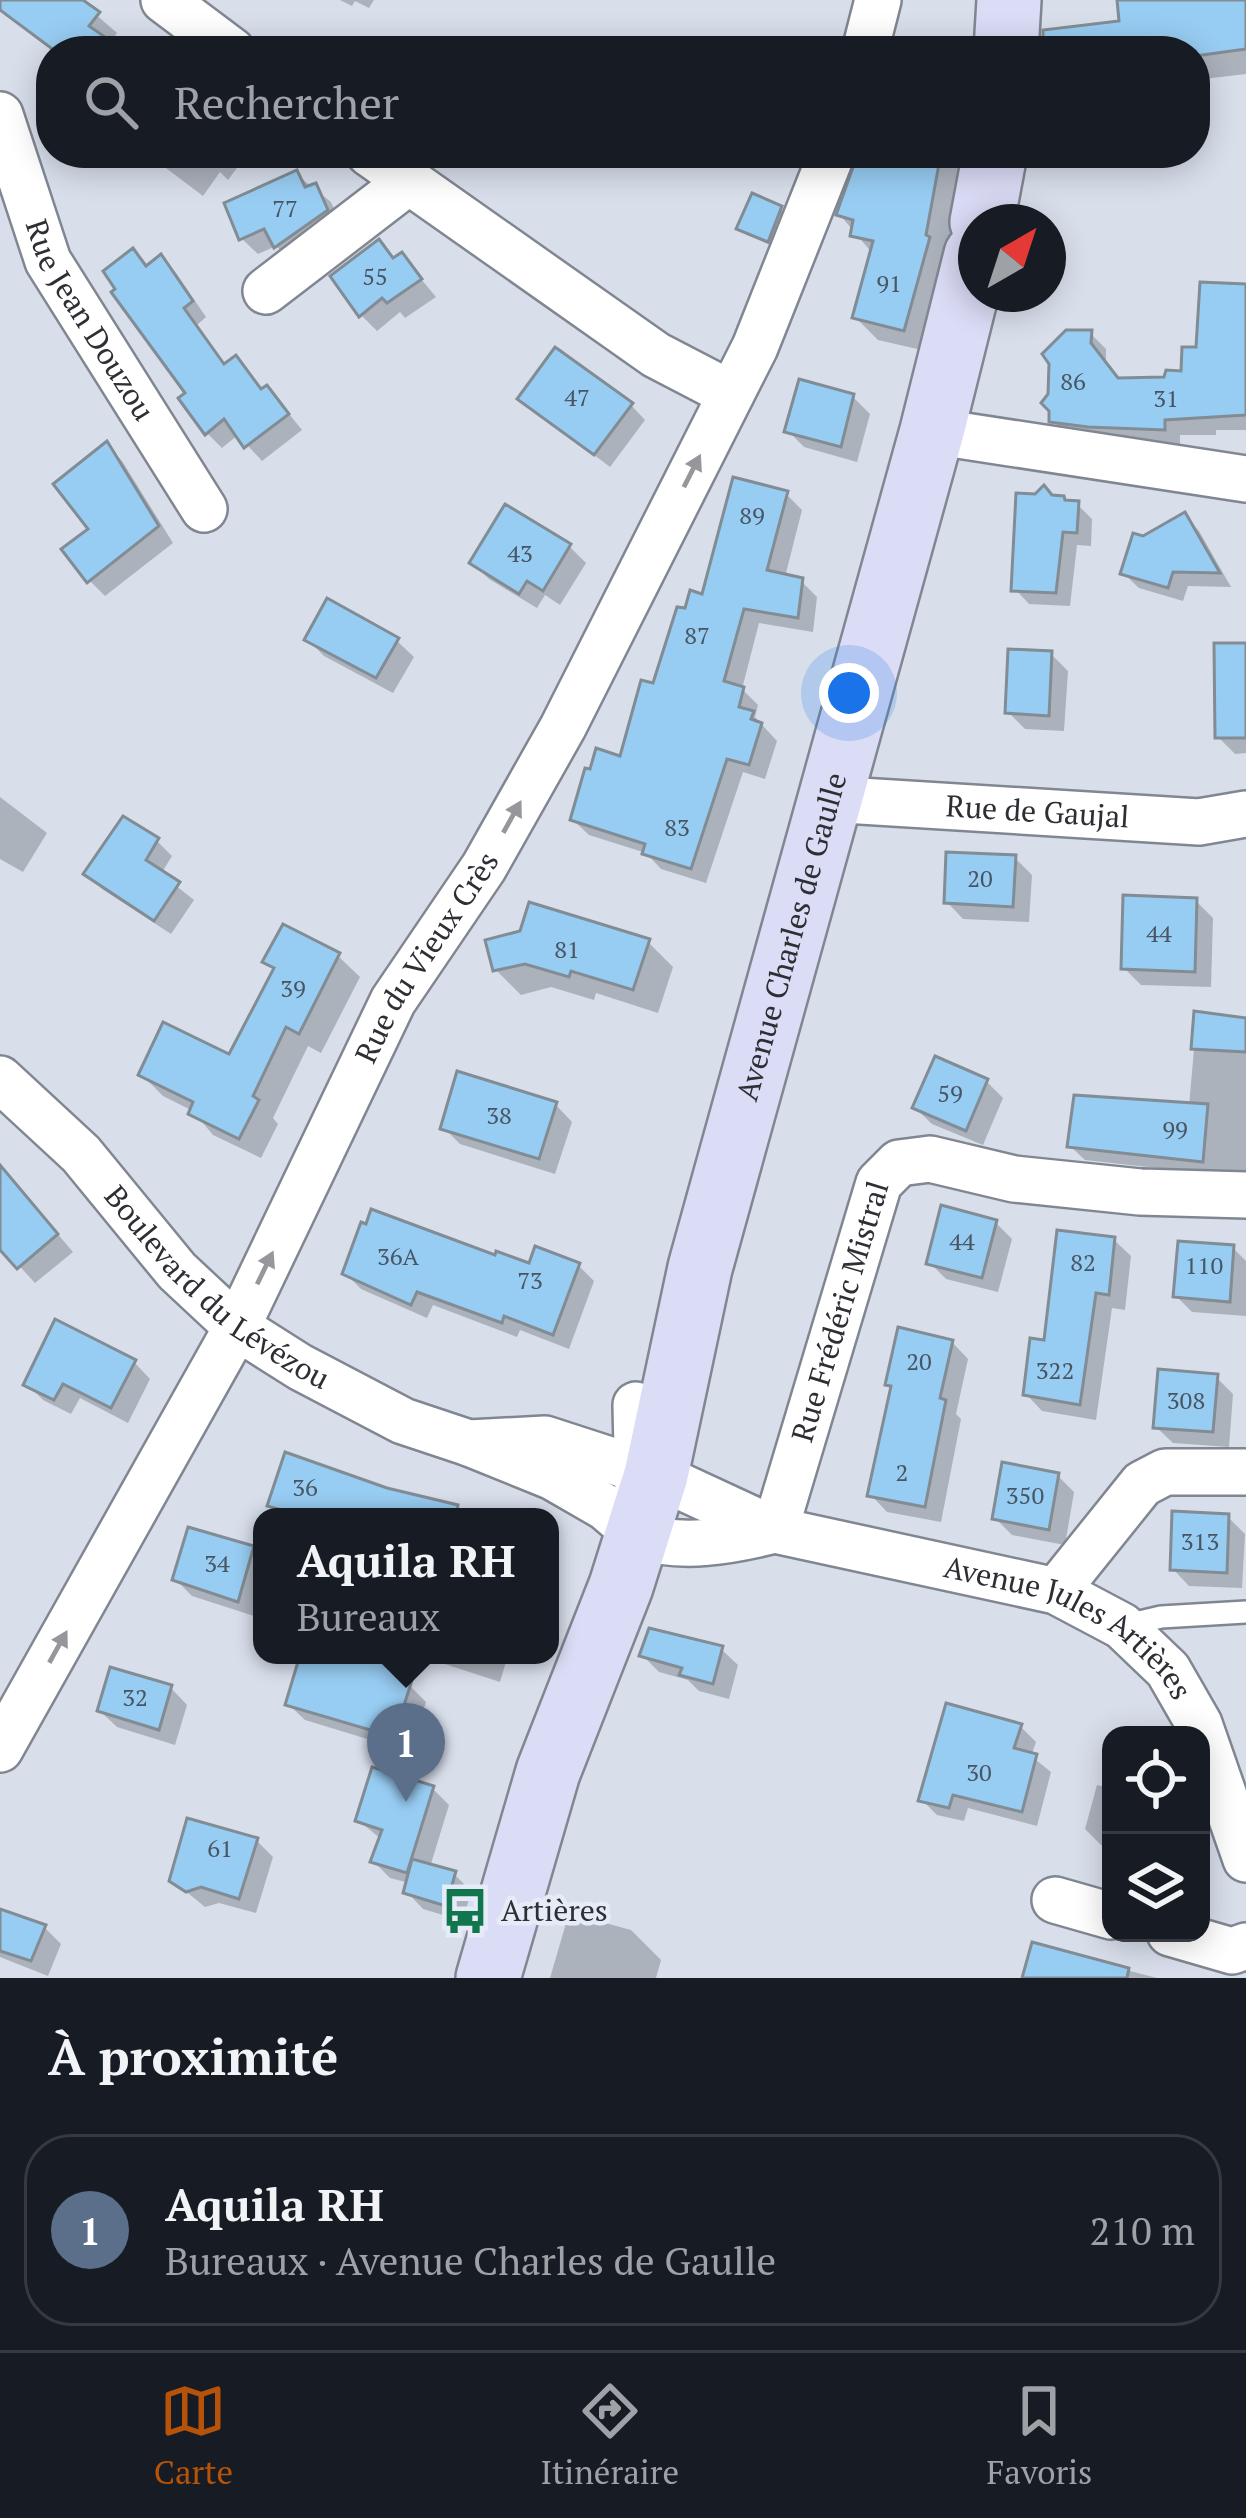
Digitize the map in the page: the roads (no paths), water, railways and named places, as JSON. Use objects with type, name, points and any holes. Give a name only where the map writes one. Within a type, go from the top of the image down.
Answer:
[{"type":"main road","points":[[1007,36],[1009,0]]},
{"type":"main road","points":[[985,204],[992,168]]},
{"type":"main road","name":"Avenue Charles de Gaulle","points":[[488,1978],[700,1268],[962,312]]},
{"type":"street","points":[[164,0],[212,36]]},
{"type":"street","points":[[870,36],[878,0]]},
{"type":"street","name":"Rue Jean Douzou","points":[[0,115],[48,261],[204,509]]},
{"type":"street","points":[[389,168],[656,355],[731,394]]},
{"type":"street","name":"Rue du Vieux Crès","points":[[0,1749],[237,1327],[393,1001],[484,867],[563,727],[755,346],[826,168]]},
{"type":"street","points":[[266,290],[408,182]]},
{"type":"street","points":[[932,431],[1246,479]]},
{"type":"street","name":"Rue de Gaujal","points":[[828,799],[1199,822],[1246,814]]},
{"type":"street","name":"Boulevard du Lévézou","points":[[0,1079],[80,1154],[177,1271],[237,1327],[300,1367],[403,1421],[553,1478],[629,1495]]},
{"type":"street","name":"Rue Frédéric Mistral","points":[[775,1530],[879,1183],[899,1163],[930,1159],[1013,1178],[1140,1192],[1246,1195]]},
{"type":"street","points":[[1055,1591],[1142,1484],[1166,1472],[1246,1472]]},
{"type":"street","name":"Avenue Jules Artières","points":[[629,1495],[665,1544],[734,1540],[775,1530]]},
{"type":"street","name":"Avenue Jules Artières","points":[[629,1495],[1055,1591],[1122,1626],[1168,1670],[1199,1724],[1246,1859]]},
{"type":"street","points":[[1055,1900],[1102,1913]]},
{"type":"street","points":[[1201,1942],[1232,1951],[1246,1946]]},
{"type":"lane","points":[[1122,1626],[1246,1612]]},
{"type":"place","name":"Aquila RH","points":[[406,1802]]},
{"type":"place","name":"Artières","points":[[465,1911]]}]
